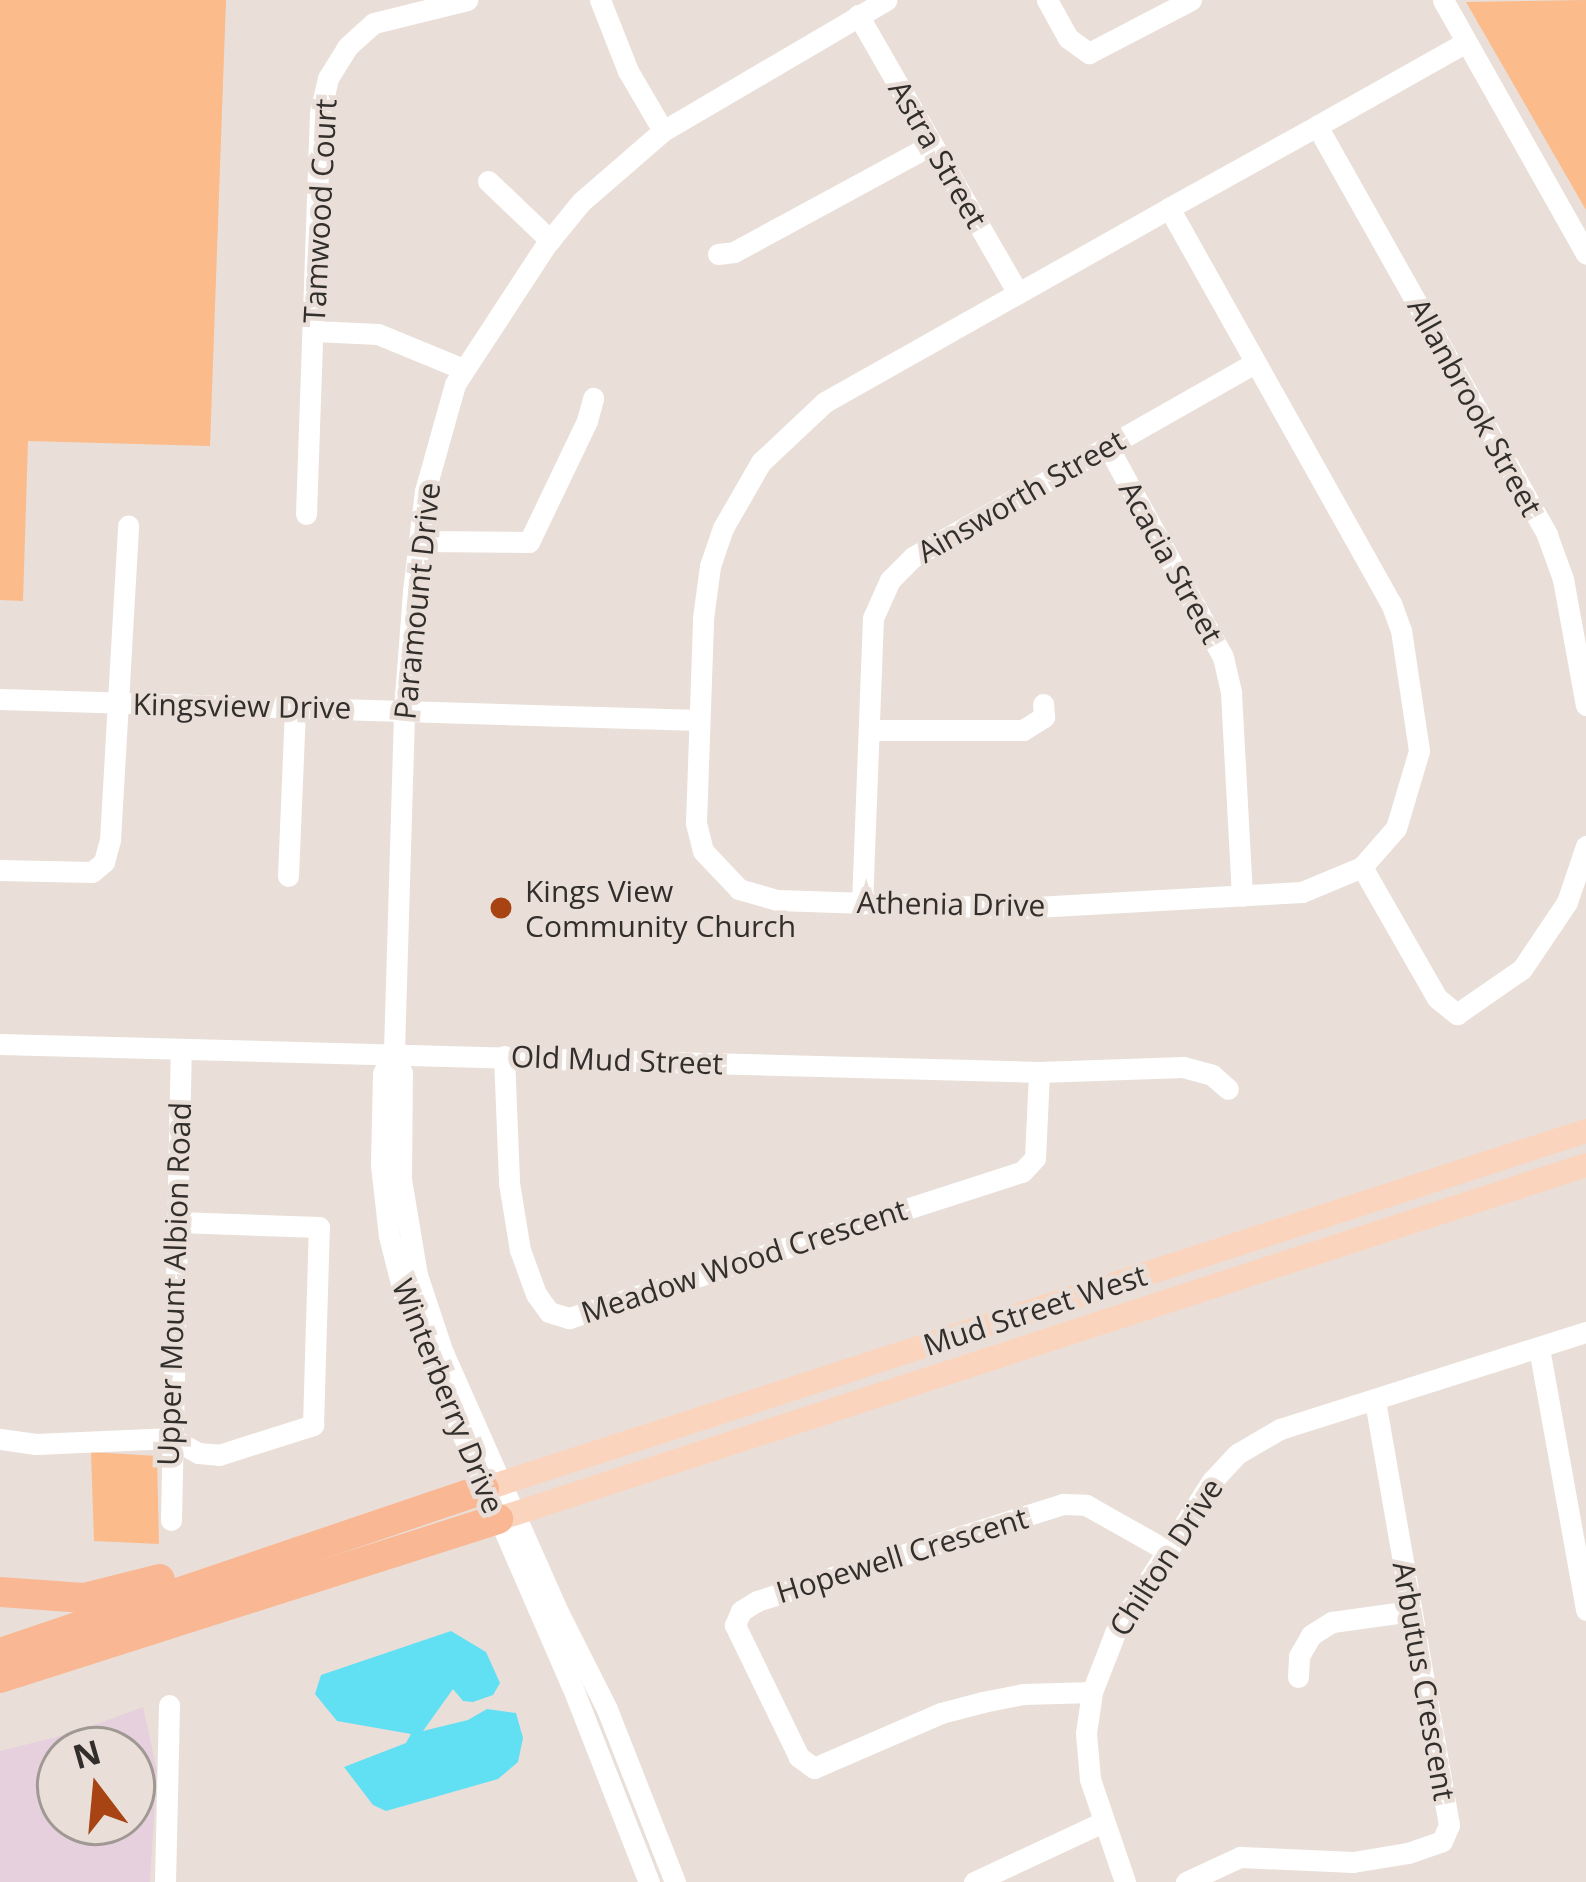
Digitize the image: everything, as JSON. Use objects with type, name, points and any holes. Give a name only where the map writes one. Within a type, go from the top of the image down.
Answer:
[{"type":"highway","points":[[0,1653],[493,1486]]},
{"type":"highway","points":[[0,1678],[506,1516]]},
{"type":"highway","points":[[0,1592],[84,1598],[381,1524]]},
{"type":"main road","name":"Mud Street West","points":[[493,1486],[1586,1131]]},
{"type":"main road","name":"Mud Street West","points":[[506,1516],[1586,1165]]},
{"type":"street","name":"Tamwood Court","points":[[306,514],[320,113],[328,78],[346,47],[374,23],[467,0]]},
{"type":"street","points":[[600,0],[628,71],[663,131]]},
{"type":"street","name":"Paramount Drive","points":[[394,1051],[404,709],[419,541],[425,491],[463,368],[581,202],[663,131],[886,0]]},
{"type":"street","points":[[1047,0],[1068,38],[1089,53],[1191,0]]},
{"type":"street","points":[[1442,0],[1586,254]]},
{"type":"street","name":"Astra Street","points":[[858,15],[1018,293]]},
{"type":"street","name":"Athenia Drive","points":[[1169,208],[1391,603],[1401,630],[1419,751],[1396,829],[1362,867],[1302,892],[1017,908],[753,896],[717,872],[703,851],[696,823],[710,566],[743,487],[761,461],[825,402],[1169,208],[1466,42]]},
{"type":"street","name":"Allanbrook Street","points":[[1316,126],[1547,535],[1564,579],[1583,660],[1586,705]]},
{"type":"street","points":[[718,254],[734,252],[931,145]]},
{"type":"street","points":[[488,181],[550,240]]},
{"type":"street","points":[[314,331],[378,334],[463,368]]},
{"type":"street","name":"Ainsworth Street","points":[[862,904],[873,618],[890,580],[913,557],[1255,363]]},
{"type":"street","points":[[419,541],[529,542],[587,421],[592,398]]},
{"type":"street","name":"Acacia Street","points":[[1108,447],[1223,657],[1231,693],[1242,896]]},
{"type":"street","points":[[0,870],[92,872],[104,862],[110,839],[128,526]]},
{"type":"street","name":"Kingsview Drive","points":[[0,699],[699,720]]},
{"type":"street","points":[[870,730],[1023,730],[1044,717],[1043,704]]},
{"type":"street","points":[[288,876],[295,707]]},
{"type":"street","points":[[1362,867],[1437,998],[1457,1014],[1522,968],[1567,902],[1586,846]]},
{"type":"street","name":"Old Mud Street","points":[[0,1044],[394,1051],[1039,1072],[1184,1067],[1212,1075],[1228,1088]]},
{"type":"street","name":"Upper Mount Albion Road","points":[[171,1520],[181,1049]]},
{"type":"street","name":"Winterberry Drive","points":[[394,1051],[383,1075],[381,1165],[396,1271],[423,1350],[506,1516],[649,1882]]},
{"type":"street","name":"Meadow Wood Crescent","points":[[504,1056],[509,1184],[520,1250],[536,1294],[549,1312],[569,1318],[1022,1172],[1035,1158],[1039,1072]]},
{"type":"street","points":[[0,1439],[36,1444],[172,1438],[198,1453],[219,1455],[313,1425],[319,1226],[178,1222]]},
{"type":"street","name":"Chilton Drive","points":[[1125,1882],[1101,1823],[1086,1733],[1092,1692],[1115,1633],[1212,1481],[1237,1454],[1280,1429],[1586,1332]]},
{"type":"street","points":[[1539,1348],[1578,1506],[1586,1610]]},
{"type":"street","name":"Arbutus Crescent","points":[[1186,1882],[1240,1857],[1353,1862],[1408,1853],[1442,1840],[1449,1825],[1375,1401]]},
{"type":"street","name":"Hopewell Crescent","points":[[1092,1692],[1023,1694],[941,1713],[814,1768],[799,1757],[735,1625],[741,1611],[757,1601],[1063,1504],[1087,1505],[1166,1550]]},
{"type":"street","name":"Winterberry Drive","points":[[506,1516],[607,1709],[675,1882]]},
{"type":"street","points":[[1298,1677],[1299,1655],[1311,1635],[1332,1622],[1411,1611]]},
{"type":"street","points":[[165,1882],[169,1705]]},
{"type":"street","points":[[974,1882],[1101,1823]]},
{"type":"shaded area","points":[[0,0],[226,0],[210,446],[28,441],[23,601],[0,600]]},
{"type":"shaded area","points":[[1586,0],[1586,210],[1466,2]]},
{"type":"shaded area","points":[[91,1452],[157,1456],[159,1544],[94,1541]]},
{"type":"shaded area","points":[[143,1707],[147,1726],[91,1726]]},
{"type":"shaded area","points":[[36,1742],[36,1846],[152,1846],[150,1882],[0,1882],[0,1751]]},
{"type":"water","points":[[451,1631],[486,1652],[500,1683],[493,1695],[473,1702],[463,1701],[453,1689],[423,1731],[468,1720],[487,1709],[516,1713],[523,1738],[518,1762],[498,1779],[386,1811],[373,1805],[344,1767],[406,1743],[411,1734],[337,1721],[315,1694],[321,1675]]},
{"type":"place","name":"Kings View Community Church","points":[[501,908]]}]
